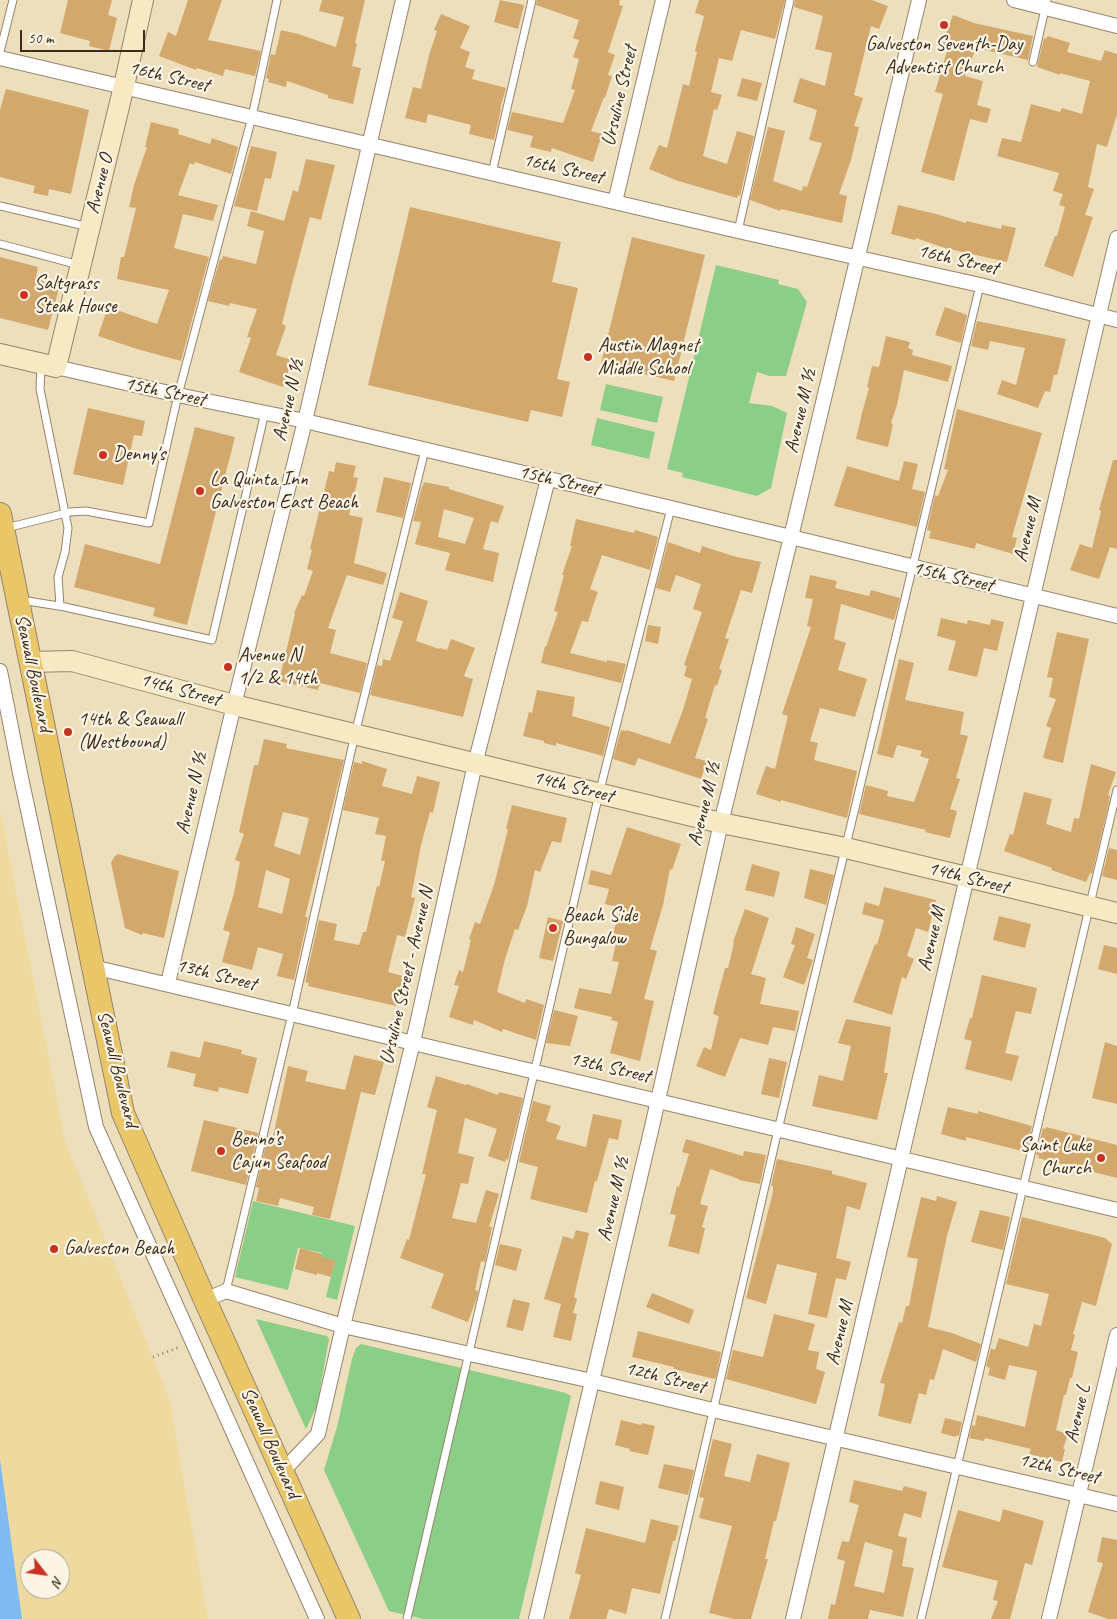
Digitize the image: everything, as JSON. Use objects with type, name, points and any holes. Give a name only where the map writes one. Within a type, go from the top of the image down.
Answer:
[{"type":"main road","name":"Avenue O","points":[[48,365],[90,227],[143,0]]},
{"type":"main road","name":"15th Street","points":[[0,354],[48,365]]},
{"type":"main road","name":"Seawall Boulevard","points":[[2,522],[123,1113],[205,1300],[350,1619]]},
{"type":"main road","name":"14th Street","points":[[31,662],[72,661],[234,705],[599,794],[721,823],[846,848],[1117,913]]},
{"type":"street","name":"Avenue N ½","points":[[168,983],[234,705],[305,421],[403,0]]},
{"type":"street","name":"Ursuline Street","points":[[615,202],[663,0]]},
{"type":"street","name":"Avenue M ½","points":[[536,1619],[721,823],[919,0]]},
{"type":"street","points":[[1014,0],[1046,4],[1117,26]]},
{"type":"street","name":"16th Street","points":[[0,58],[738,231],[980,285],[1117,320]]},
{"type":"street","name":"Avenue M","points":[[793,1619],[1117,238]]},
{"type":"street","name":"15th Street","points":[[48,365],[178,396],[305,421],[1117,616]]},
{"type":"street","name":"Ursuline Street - Avenue N","points":[[283,1471],[318,1434],[413,1042],[475,764],[548,479]]},
{"type":"street","points":[[0,672],[96,1127],[317,1619]]},
{"type":"street","name":"13th Street","points":[[93,966],[1117,1210]]},
{"type":"street","points":[[205,1300],[226,1292]]},
{"type":"street","name":"12th Street","points":[[226,1292],[343,1326],[592,1381],[1117,1504]]},
{"type":"street","name":"Avenue L","points":[[1049,1619],[1117,1335]]},
{"type":"lane","points":[[0,52],[13,0]]},
{"type":"lane","points":[[2,522],[86,510],[149,523],[178,396],[252,117],[277,0]]},
{"type":"lane","points":[[492,173],[532,0]]},
{"type":"lane","points":[[738,231],[790,0]]},
{"type":"lane","points":[[1033,62],[1046,4]]},
{"type":"lane","points":[[0,206],[90,227]]},
{"type":"lane","points":[[0,244],[80,265]]},
{"type":"lane","points":[[665,1619],[778,1130],[980,285]]},
{"type":"lane","points":[[48,365],[40,389],[68,528],[68,539],[58,577],[60,606]]},
{"type":"lane","points":[[18,600],[60,606],[212,640],[265,412]]},
{"type":"lane","points":[[226,1292],[292,1014],[355,734],[426,450]]},
{"type":"lane","points":[[407,1619],[599,794],[671,508]]},
{"type":"lane","points":[[921,1619],[1117,790]]},
{"type":"path","points":[[153,1358],[185,1345]]},
{"type":"green space","points":[[716,265],[779,280],[778,284],[798,289],[807,302],[786,376],[769,376],[757,372],[749,403],[772,406],[787,413],[771,488],[757,496],[682,477],[683,473],[667,469]]},
{"type":"green space","points":[[606,384],[663,397],[657,423],[600,410]]},
{"type":"green space","points":[[597,418],[655,432],[649,459],[591,445]]},
{"type":"green space","points":[[253,1201],[355,1226],[337,1300],[326,1297],[335,1260],[321,1257],[322,1253],[300,1248],[298,1248],[288,1290],[235,1277]]},
{"type":"green space","points":[[256,1319],[327,1336],[329,1339],[317,1406],[306,1429]]},
{"type":"green space","points":[[361,1344],[566,1393],[571,1396],[519,1619],[424,1619],[389,1611],[324,1470],[337,1427],[352,1359],[356,1348]]},
{"type":"sand","name":"Galveston Beach","points":[[0,810],[65,1140],[169,1398],[208,1619],[22,1619],[0,1459]]},
{"type":"water","points":[[0,1459],[22,1619],[0,1619]]},
{"type":"building","points":[[68,0],[112,0],[108,15],[117,18],[109,51],[89,46],[90,41],[60,33]]},
{"type":"building","points":[[188,0],[222,0],[208,40],[261,51],[255,76],[225,69],[223,76],[197,68],[196,70],[159,56],[168,32],[176,36]]},
{"type":"building","points":[[322,0],[365,0],[355,43],[357,44],[352,66],[361,68],[353,104],[328,98],[328,95],[287,81],[286,87],[268,82],[269,79],[266,78],[271,54],[275,55],[281,30],[336,47],[344,17],[319,11]]},
{"type":"building","points":[[500,0],[524,5],[518,29],[494,22]]},
{"type":"building","points":[[537,0],[620,0],[619,5],[623,6],[608,52],[615,55],[608,75],[612,76],[591,131],[602,134],[593,162],[552,148],[551,152],[530,147],[533,136],[507,130],[512,112],[563,123],[575,90],[571,89],[579,59],[573,57],[579,40],[573,38],[579,20],[536,5]]},
{"type":"building","points":[[699,0],[785,0],[775,39],[741,30],[732,61],[719,58],[711,92],[722,95],[717,110],[714,109],[703,156],[727,164],[737,131],[754,136],[740,196],[738,195],[737,198],[678,181],[649,169],[659,145],[667,148],[683,84],[689,86],[704,16],[695,13]]},
{"type":"building","points":[[795,0],[872,0],[888,6],[879,29],[871,26],[854,95],[863,98],[854,126],[859,127],[851,160],[839,194],[847,196],[842,223],[781,209],[780,211],[750,200],[768,127],[785,131],[773,181],[802,191],[803,186],[807,187],[822,143],[809,140],[817,110],[793,102],[800,78],[825,86],[832,53],[815,49],[823,16],[794,7]]},
{"type":"building","points":[[441,14],[470,26],[460,48],[470,52],[465,67],[475,70],[472,79],[506,88],[494,140],[469,134],[471,125],[428,114],[426,123],[405,118],[413,87],[421,89],[437,31],[434,30]]},
{"type":"building","points":[[953,15],[974,23],[1033,36],[1028,60],[976,48],[965,76],[983,81],[977,105],[991,109],[987,123],[970,119],[954,181],[921,172],[943,94],[935,92],[947,51],[941,49]]},
{"type":"building","points":[[1048,36],[1070,43],[1067,52],[1101,61],[1105,50],[1117,54],[1117,114],[1107,147],[1097,144],[1088,187],[1094,189],[1085,215],[1093,217],[1073,277],[1044,266],[1055,236],[1057,236],[1065,207],[1059,205],[1063,194],[1053,191],[1059,173],[997,156],[1002,138],[1021,142],[1031,104],[1060,112],[1062,108],[1082,114],[1090,81],[1060,73],[1060,75],[1037,67],[1044,38],[1046,39]]},
{"type":"building","points":[[742,78],[762,83],[757,101],[737,96]]},
{"type":"building","points":[[6,89],[89,110],[71,194],[49,189],[48,196],[33,193],[35,186],[0,177],[0,110]]},
{"type":"building","points":[[151,122],[179,129],[178,134],[210,144],[212,138],[238,147],[231,174],[195,162],[194,165],[190,163],[178,195],[218,205],[213,221],[183,214],[174,248],[209,257],[181,361],[98,336],[108,307],[157,324],[169,290],[117,279],[121,257],[124,257],[136,208],[129,207],[134,185],[147,147],[145,147]]},
{"type":"building","points":[[251,146],[277,152],[271,179],[265,178],[257,211],[234,206]]},
{"type":"building","points":[[306,159],[335,165],[321,220],[310,217],[282,324],[286,326],[276,355],[292,360],[283,387],[239,372],[251,338],[247,337],[257,309],[230,303],[229,306],[208,301],[220,259],[222,260],[223,256],[256,264],[264,231],[247,226],[251,211],[284,221],[293,190],[298,192]]},
{"type":"building","points":[[898,205],[966,223],[966,221],[1001,229],[1002,225],[1016,228],[1007,262],[945,248],[916,238],[915,240],[891,234]]},
{"type":"building","points":[[410,207],[561,242],[552,282],[578,288],[557,379],[570,382],[562,417],[531,410],[528,422],[368,385]]},
{"type":"building","points":[[632,237],[705,255],[674,381],[601,364]]},
{"type":"building","points":[[0,257],[38,267],[36,277],[60,284],[48,330],[0,318]]},
{"type":"building","points":[[945,307],[967,315],[961,343],[935,335]]},
{"type":"building","points":[[977,321],[1066,339],[1057,375],[1054,375],[1050,392],[1045,391],[1038,408],[997,394],[1002,380],[1016,385],[1025,348],[990,341],[988,350],[971,346]]},
{"type":"building","points":[[886,336],[910,342],[908,348],[913,350],[912,355],[952,366],[948,382],[904,370],[897,405],[891,423],[893,424],[888,447],[856,439],[869,388],[867,387],[872,366],[879,367]]},
{"type":"building","name":"Denny's","points":[[88,408],[145,421],[142,436],[134,435],[123,485],[73,474]]},
{"type":"building","points":[[957,409],[1042,433],[1012,537],[1017,538],[1013,554],[976,543],[975,549],[929,538],[931,531],[927,530],[935,495],[938,496],[948,470],[944,469]]},
{"type":"building","name":"La Quinta Inn Galveston East Beach","points":[[195,427],[235,437],[187,625],[153,616],[155,608],[74,587],[85,544],[160,564]]},
{"type":"building","points":[[1113,460],[1117,460],[1117,549],[1110,547],[1099,579],[1070,570],[1080,544],[1092,548],[1101,511],[1099,510]]},
{"type":"building","points":[[904,461],[918,464],[912,489],[925,492],[917,527],[834,506],[847,466],[899,481]]},
{"type":"building","points":[[336,462],[356,466],[353,477],[358,478],[349,515],[363,518],[354,563],[387,573],[383,585],[347,575],[328,628],[336,630],[330,653],[367,663],[360,693],[320,683],[318,690],[279,681],[294,613],[302,595],[304,596],[313,571],[307,569],[312,550],[310,549],[329,471],[334,472]]},
{"type":"building","points":[[384,477],[411,483],[403,518],[376,512]]},
{"type":"building","points":[[424,482],[449,487],[449,489],[504,506],[498,523],[491,521],[483,549],[499,553],[493,582],[445,570],[450,553],[415,544],[421,522],[413,521]],"holes":[[[444,509],[474,518],[465,544],[438,537]]]},
{"type":"building","points":[[576,519],[634,533],[635,530],[658,537],[650,570],[602,555],[590,589],[598,592],[588,622],[582,621],[570,653],[607,662],[607,660],[626,664],[621,683],[541,663],[545,646],[558,612],[554,611],[564,575],[562,575],[572,546],[570,546]]},
{"type":"building","points":[[668,542],[700,553],[702,546],[733,556],[761,562],[752,593],[741,590],[725,638],[729,639],[719,669],[722,670],[717,686],[715,685],[705,718],[708,719],[695,758],[707,761],[701,779],[638,758],[635,766],[613,759],[621,730],[670,744],[692,679],[684,676],[687,666],[684,665],[702,612],[693,609],[701,584],[676,575],[670,592],[656,588]]},
{"type":"building","points":[[810,575],[837,581],[835,588],[869,596],[871,590],[900,598],[894,620],[841,604],[834,639],[846,643],[838,670],[867,679],[855,717],[820,708],[810,741],[818,743],[814,760],[857,771],[847,818],[756,794],[766,766],[775,769],[788,716],[782,714],[811,627],[807,626],[813,599],[805,598]]},
{"type":"building","points":[[400,592],[428,601],[416,641],[447,650],[451,639],[475,648],[464,676],[473,679],[463,717],[370,695],[377,665],[382,666],[383,659],[390,661],[403,621],[392,618]]},
{"type":"building","points":[[941,618],[967,624],[968,620],[990,625],[991,619],[1004,622],[997,651],[984,648],[977,677],[948,670],[956,641],[937,636]]},
{"type":"building","points":[[648,625],[661,627],[658,644],[645,641]]},
{"type":"building","points":[[1057,632],[1089,639],[1063,763],[1043,758],[1051,728],[1046,726],[1056,699],[1049,697],[1053,678],[1047,677]]},
{"type":"building","points":[[899,659],[914,663],[905,700],[964,712],[960,734],[968,736],[956,778],[960,779],[950,809],[957,811],[950,838],[925,832],[926,830],[859,814],[866,785],[888,791],[887,796],[914,802],[929,759],[920,756],[922,751],[897,745],[893,758],[877,754]]},
{"type":"building","points":[[537,690],[575,697],[572,716],[610,727],[603,756],[556,743],[556,746],[544,743],[544,741],[523,736],[529,712],[532,713]]},
{"type":"building","points":[[264,739],[287,744],[286,748],[344,760],[305,917],[308,917],[294,980],[277,976],[283,954],[258,947],[252,970],[222,962],[230,932],[223,930],[234,893],[240,862],[235,860],[244,834],[239,832],[254,765],[258,765]],"holes":[[[283,812],[309,818],[300,855],[274,846]],[[266,870],[290,879],[282,914],[258,907]]]},
{"type":"building","points":[[362,761],[387,769],[382,786],[412,794],[417,776],[440,782],[433,813],[430,812],[421,845],[411,897],[415,898],[405,937],[397,935],[388,972],[403,976],[396,1006],[308,986],[309,983],[305,982],[319,920],[337,924],[334,940],[359,945],[363,932],[366,932],[377,886],[379,887],[385,861],[381,861],[386,836],[375,834],[379,818],[343,810],[354,762],[362,764]]},
{"type":"building","points":[[1091,764],[1116,772],[1108,795],[1110,796],[1108,807],[1092,874],[1090,873],[1086,882],[1004,851],[1010,834],[1013,835],[1024,792],[1052,799],[1046,824],[1071,832],[1074,818],[1079,819]]},
{"type":"building","points":[[512,805],[567,818],[561,843],[552,841],[540,872],[535,870],[527,906],[518,930],[515,929],[497,992],[525,1003],[526,999],[544,1005],[536,1040],[503,1029],[502,1032],[474,1020],[473,1025],[449,1017],[459,986],[454,985],[459,970],[463,972],[471,940],[469,939],[475,922],[480,924],[494,885]]},
{"type":"building","points":[[627,827],[681,844],[672,870],[670,869],[663,905],[650,949],[657,951],[644,999],[654,1001],[640,1061],[610,1053],[618,1022],[611,1020],[612,1017],[574,1008],[579,988],[611,994],[619,962],[612,961],[618,935],[613,933],[621,908],[605,904],[609,889],[588,884],[591,870],[611,875]]},
{"type":"building","points":[[1109,848],[1117,850],[1117,880],[1102,876]]},
{"type":"building","points":[[118,854],[179,871],[164,938],[143,933],[142,935],[125,928],[111,863]]},
{"type":"building","points":[[752,864],[780,872],[774,897],[745,890]]},
{"type":"building","points":[[810,869],[834,875],[826,905],[804,898]]},
{"type":"building","points":[[884,887],[936,900],[928,932],[916,928],[907,956],[914,959],[906,979],[902,977],[892,1015],[853,1002],[875,944],[877,945],[884,920],[862,914],[865,902],[879,906]]},
{"type":"building","points":[[745,909],[769,918],[751,974],[766,978],[760,1004],[799,1011],[795,1031],[773,1027],[768,1045],[740,1038],[725,1077],[696,1066],[704,1047],[711,1050],[719,1016],[713,1014],[725,968],[728,968],[733,942]]},
{"type":"building","points":[[999,916],[1031,924],[1025,948],[993,940]]},
{"type":"building","points":[[548,917],[563,921],[553,961],[539,958]]},
{"type":"building","points":[[796,927],[815,934],[807,958],[813,960],[804,985],[783,977],[795,945],[791,944]]},
{"type":"building","points":[[1104,945],[1117,948],[1117,974],[1098,969]]},
{"type":"building","points":[[982,975],[1037,988],[1031,1014],[1016,1011],[1005,1053],[1019,1056],[1012,1081],[965,1069],[972,1041],[964,1039],[970,1018],[972,1018]]},
{"type":"building","points":[[554,1010],[578,1016],[570,1046],[546,1043]]},
{"type":"building","points":[[846,1019],[891,1027],[884,1073],[888,1073],[877,1120],[812,1106],[819,1075],[843,1081],[851,1046],[838,1043]]},
{"type":"building","points":[[204,1041],[242,1050],[241,1054],[257,1058],[248,1094],[219,1087],[218,1092],[193,1086],[196,1074],[167,1067],[171,1051],[200,1058]]},
{"type":"building","points":[[1105,1042],[1117,1046],[1117,1104],[1092,1098]]},
{"type":"building","points":[[354,1055],[384,1062],[375,1095],[361,1092],[330,1219],[312,1215],[314,1207],[280,1198],[278,1206],[256,1201],[259,1188],[256,1187],[268,1136],[273,1137],[288,1066],[308,1071],[305,1081],[345,1090]]},
{"type":"building","points":[[769,1058],[787,1062],[779,1098],[761,1094]]},
{"type":"building","points":[[436,1076],[498,1095],[499,1092],[523,1098],[508,1160],[506,1159],[505,1162],[488,1156],[497,1129],[465,1118],[458,1153],[474,1157],[468,1184],[461,1183],[452,1218],[476,1223],[486,1190],[499,1194],[489,1227],[492,1227],[485,1262],[481,1261],[475,1290],[478,1291],[477,1297],[468,1322],[431,1308],[444,1274],[400,1258],[407,1239],[409,1240],[426,1174],[422,1174],[437,1110],[427,1107]]},
{"type":"building","points":[[533,1101],[551,1106],[546,1121],[561,1126],[556,1139],[586,1147],[593,1114],[622,1120],[618,1140],[609,1138],[587,1213],[530,1199],[538,1167],[519,1162]]},
{"type":"building","points":[[948,1107],[978,1114],[978,1111],[1032,1126],[1026,1152],[966,1137],[966,1141],[941,1134]]},
{"type":"building","points":[[204,1120],[258,1133],[246,1185],[191,1171]]},
{"type":"building","points":[[1046,1127],[1117,1145],[1117,1178],[1038,1158],[1039,1155],[1036,1155],[1043,1128],[1046,1129]]},
{"type":"building","points":[[686,1139],[743,1156],[744,1151],[766,1155],[760,1184],[739,1180],[710,1169],[700,1204],[708,1206],[702,1227],[705,1228],[699,1254],[668,1246],[676,1215],[670,1214],[677,1186],[679,1187],[689,1154],[682,1152]]},
{"type":"building","points":[[777,1159],[832,1171],[832,1174],[867,1183],[860,1210],[847,1206],[836,1258],[851,1262],[846,1280],[836,1278],[827,1318],[808,1314],[817,1273],[777,1264],[766,1304],[746,1298],[773,1192],[773,1186],[771,1186]]},
{"type":"building","points":[[937,1196],[957,1202],[947,1236],[928,1327],[952,1333],[981,1344],[976,1362],[943,1349],[934,1380],[930,1379],[926,1395],[919,1393],[911,1424],[878,1416],[885,1384],[880,1383],[899,1322],[902,1323],[906,1306],[909,1306],[918,1259],[907,1257],[921,1197],[936,1201]]},
{"type":"building","points":[[980,1210],[1010,1217],[1003,1250],[971,1242]]},
{"type":"building","points":[[1022,1217],[1105,1238],[1112,1244],[1096,1306],[1082,1302],[1073,1334],[1075,1335],[1071,1350],[1078,1352],[1072,1378],[1070,1378],[1066,1395],[1064,1395],[1056,1430],[1068,1434],[1063,1449],[1065,1449],[1062,1462],[1029,1454],[1031,1449],[985,1438],[984,1441],[969,1438],[972,1425],[975,1426],[977,1415],[1025,1427],[1037,1371],[1009,1365],[1005,1380],[988,1375],[990,1368],[986,1366],[991,1348],[995,1350],[999,1338],[1028,1347],[1034,1324],[1041,1326],[1049,1294],[1006,1284]]},
{"type":"building","points":[[576,1230],[589,1233],[574,1297],[577,1299],[573,1313],[577,1314],[571,1341],[553,1337],[561,1304],[544,1299],[563,1236],[573,1239]]},
{"type":"building","points":[[500,1244],[522,1249],[516,1271],[495,1265]]},
{"type":"building","points":[[300,1248],[322,1254],[321,1257],[335,1260],[331,1277],[295,1269]]},
{"type":"building","points":[[652,1293],[694,1310],[689,1324],[646,1307]]},
{"type":"building","points":[[513,1299],[530,1303],[523,1331],[506,1327]]},
{"type":"building","points":[[774,1314],[815,1324],[808,1350],[819,1352],[816,1369],[825,1372],[816,1404],[726,1379],[733,1350],[763,1357]]},
{"type":"building","points":[[638,1331],[721,1352],[716,1377],[714,1379],[632,1357]]},
{"type":"building","points":[[945,1418],[962,1422],[959,1436],[941,1433]]},
{"type":"building","points":[[621,1420],[655,1426],[648,1455],[629,1451],[630,1449],[615,1445]]},
{"type":"building","points":[[713,1439],[732,1444],[724,1476],[750,1482],[757,1454],[790,1463],[765,1559],[768,1559],[751,1619],[734,1619],[709,1613],[732,1526],[699,1518],[704,1498],[699,1497]]},
{"type":"building","points":[[664,1464],[694,1470],[688,1495],[658,1488]]},
{"type":"building","points":[[854,1480],[902,1491],[904,1486],[927,1492],[921,1518],[904,1513],[898,1536],[907,1538],[902,1566],[914,1568],[903,1617],[870,1610],[868,1619],[828,1619],[831,1604],[835,1605],[845,1561],[837,1559],[842,1541],[849,1542],[859,1505],[849,1502]],"holes":[[[865,1542],[893,1550],[884,1593],[854,1586]]]},
{"type":"building","points":[[600,1481],[624,1487],[619,1510],[595,1504]]},
{"type":"building","points":[[1003,1509],[1044,1521],[1032,1565],[1025,1563],[1010,1619],[991,1619],[998,1601],[993,1600],[998,1581],[942,1567],[958,1510],[1000,1522]]},
{"type":"building","points":[[651,1519],[679,1526],[675,1541],[673,1541],[660,1594],[632,1588],[626,1614],[609,1609],[606,1619],[569,1619],[581,1575],[575,1573],[586,1528],[645,1543]]},
{"type":"building","points":[[1102,1537],[1117,1540],[1117,1619],[1108,1619],[1088,1612],[1103,1563],[1097,1562]]},
{"type":"place","name":"Galveston Seventh-Day Adventist Church","points":[[944,25]]},
{"type":"place","name":"Saltgrass Steak House","points":[[24,295]]},
{"type":"place","name":"Austin Magnet Middle School","points":[[588,357]]},
{"type":"place","name":"Denny's","points":[[103,455]]},
{"type":"place","name":"La Quinta Inn Galveston East Beach","points":[[200,491]]},
{"type":"place","name":"Avenue N 1/2 & 14th","points":[[228,667]]},
{"type":"place","name":"14th & Seawall (Westbound)","points":[[68,732]]},
{"type":"place","name":"Beach Side Bungalow","points":[[553,928]]},
{"type":"place","name":"Benno’s Cajun Seafood","points":[[221,1151]]},
{"type":"place","name":"Saint Luke Church","points":[[1101,1158]]},
{"type":"place","name":"Galveston Beach","points":[[54,1249]]}]
